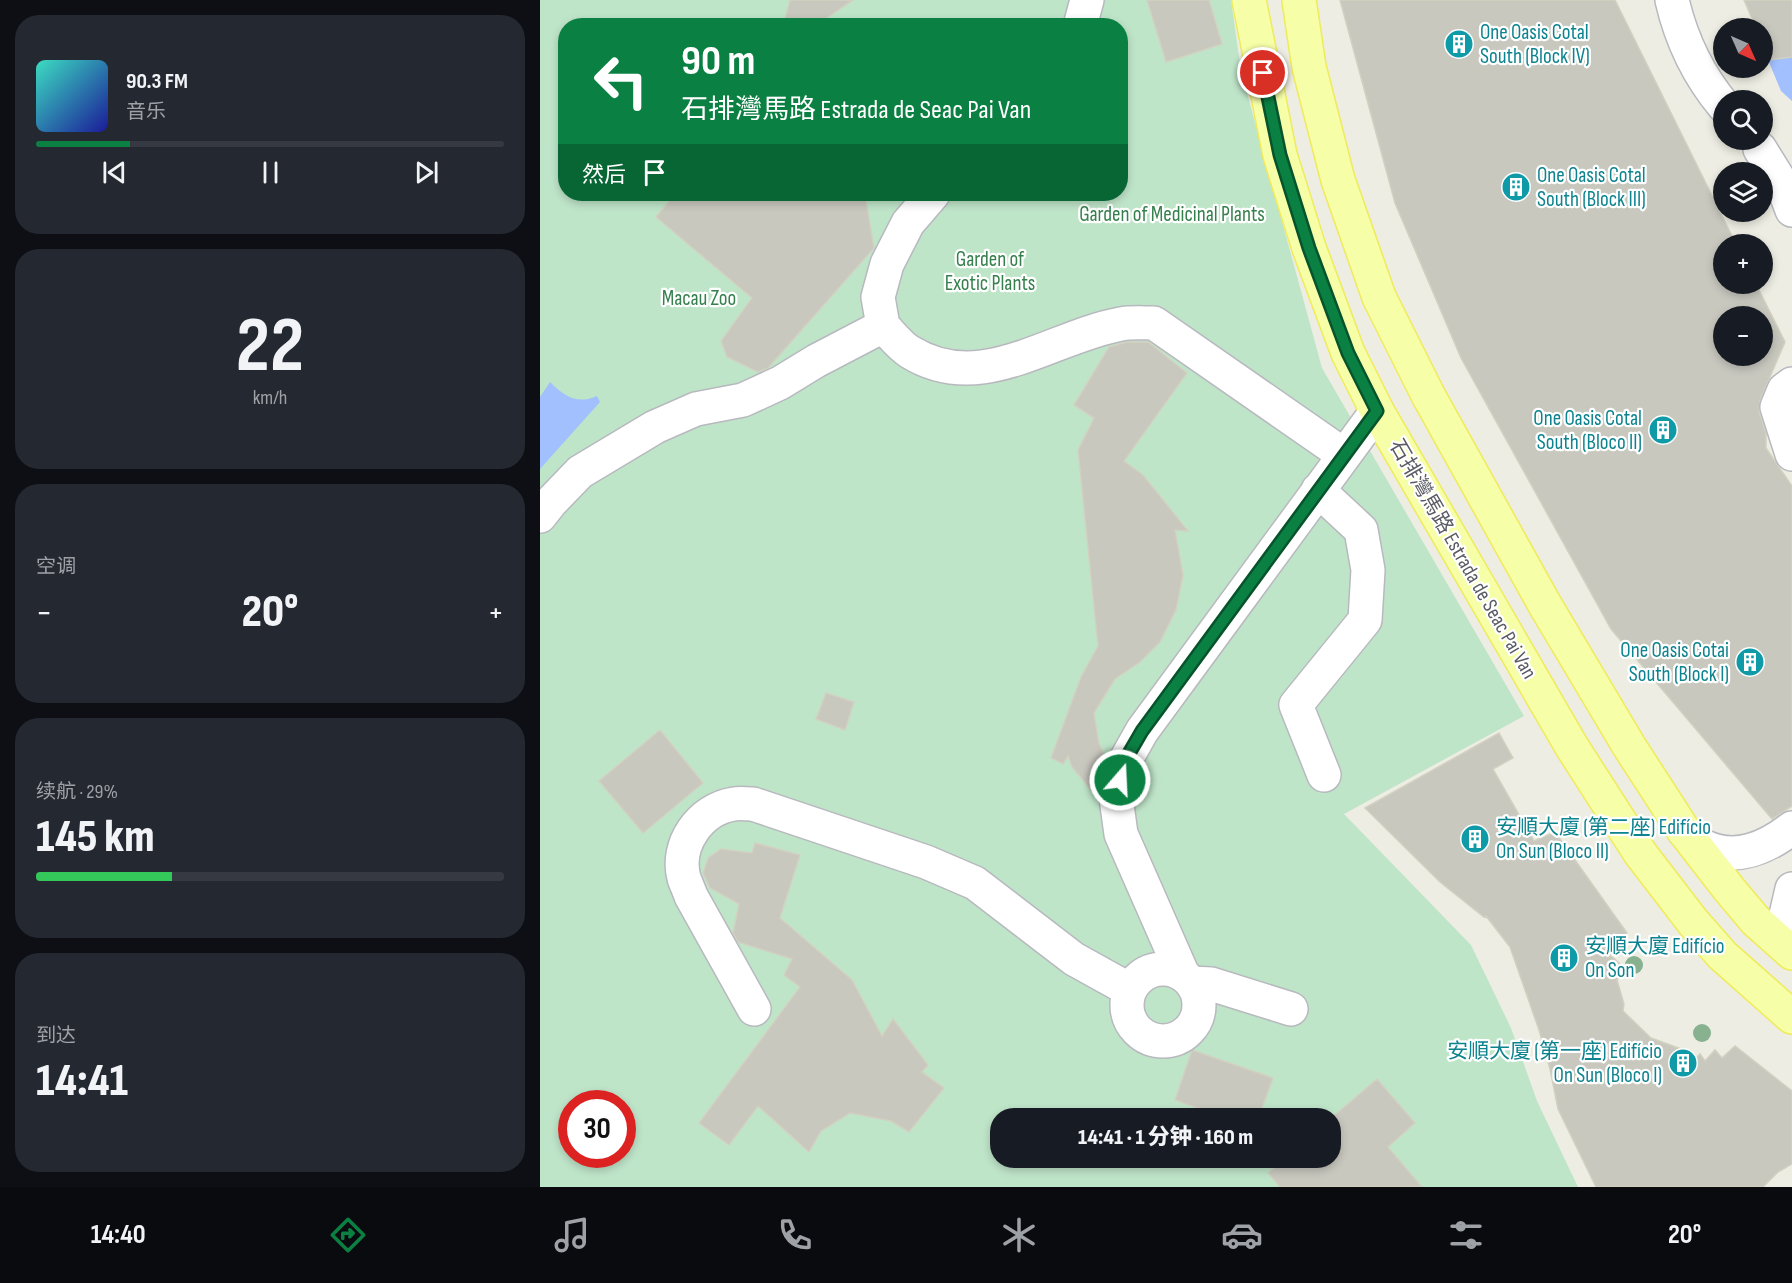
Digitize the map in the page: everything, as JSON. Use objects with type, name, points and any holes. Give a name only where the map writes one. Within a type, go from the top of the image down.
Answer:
[{"type":"main road","name":"石排灣馬路 Estrada de Seac Pai Van","points":[[1249,0],[1280,155],[1309,248],[1348,353],[1377,411],[1572,747],[1640,853],[1693,922],[1722,955],[1792,1017]]},
{"type":"main road","points":[[1299,0],[1309,67],[1338,180],[1379,297],[1428,395],[1545,605],[1629,746],[1684,831],[1755,920],[1792,953]]},
{"type":"street","points":[[1082,18],[1087,0]]},
{"type":"street","points":[[1672,0],[1678,26],[1688,50],[1713,93]]},
{"type":"street","points":[[1760,150],[1783,186],[1792,210]]},
{"type":"street","points":[[1762,150],[1792,179]]},
{"type":"street","points":[[927,201],[908,223],[887,264],[878,297],[883,326],[908,351],[940,366],[974,370],[1012,361],[1088,333],[1123,324],[1154,323],[1344,455]]},
{"type":"street","points":[[540,516],[580,472],[655,427],[696,409],[743,400],[780,383],[816,361],[883,326]]},
{"type":"street","points":[[1792,384],[1784,390],[1777,407],[1792,454]]},
{"type":"street","points":[[1291,1009],[1187,979],[1171,970],[1159,969],[1137,980],[1130,990],[1127,1015],[1133,1026],[1141,1035],[1152,1040],[1162,1042],[1174,1040],[1184,1035],[1193,1026],[1199,1005],[1197,993],[1187,979],[1121,834],[1116,798],[1124,762],[1142,731],[1377,411]]},
{"type":"street","points":[[1318,490],[1361,530],[1368,570],[1365,620],[1296,705],[1324,775]]},
{"type":"street","points":[[754,1009],[691,896],[684,877],[682,856],[688,838],[699,822],[715,810],[733,804],[753,804],[926,862],[975,883],[1074,959],[1130,990]]},
{"type":"street","points":[[1684,831],[1703,845],[1725,853],[1749,852],[1771,843],[1792,828]]},
{"type":"street","points":[[1792,889],[1786,915],[1792,944]]},
{"type":"green space","points":[[540,0],[1231,0],[1241,71],[1322,368],[1524,716],[1344,814],[1471,945],[1511,1028],[1537,1101],[1578,1187],[540,1187]]},
{"type":"water","points":[[1792,57],[1792,101],[1781,91],[1773,72],[1773,59]]},
{"type":"water","points":[[550,382],[571,398],[583,400],[597,396],[600,402],[540,469],[540,397]]},
{"type":"building","points":[[790,0],[853,0],[827,18],[785,18]]},
{"type":"building","points":[[1147,0],[1209,0],[1222,44],[1166,62]]},
{"type":"building","points":[[1340,0],[1615,0],[1713,198],[1713,222],[1725,222],[1731,234],[1713,234],[1713,294],[1761,294],[1767,306],[1713,306],[1713,366],[1773,366],[1773,318],[1785,342],[1760,400],[1759,412],[1766,433],[1766,448],[1792,486],[1792,806],[1772,819],[1611,629],[1461,358],[1395,203]]},
{"type":"building","points":[[1744,0],[1792,0],[1792,57],[1773,59],[1773,18],[1752,18]]},
{"type":"building","points":[[669,201],[866,201],[874,248],[768,368],[758,372],[727,357],[721,341],[752,298],[656,217]]},
{"type":"building","points":[[1127,342],[1148,342],[1187,373],[1124,461],[1143,475],[1188,531],[1175,530],[1183,575],[1176,610],[1160,642],[1140,662],[1115,679],[1094,713],[1099,744],[1106,759],[1100,784],[1092,791],[1072,767],[1068,756],[1063,764],[1051,758],[1081,677],[1098,646],[1078,450],[1094,418],[1074,405],[1109,347]]},
{"type":"building","points":[[826,693],[854,702],[845,730],[816,719]]},
{"type":"building","points":[[660,730],[703,783],[643,833],[599,781]]},
{"type":"building","name":"安順大廈 Edifício On Son","points":[[1499,733],[1513,758],[1493,769],[1534,841],[1555,832],[1627,933],[1608,953],[1620,964],[1615,968],[1622,975],[1617,980],[1624,1004],[1623,1011],[1651,1038],[1692,1053],[1696,1058],[1700,1054],[1705,1061],[1715,1050],[1722,1058],[1735,1046],[1792,1091],[1792,1164],[1778,1172],[1763,1187],[1596,1187],[1558,1109],[1539,1030],[1510,947],[1486,916],[1484,917],[1440,882],[1365,808]]},
{"type":"building","points":[[755,843],[800,855],[780,918],[852,980],[882,1036],[893,1019],[928,1065],[922,1072],[944,1088],[909,1132],[891,1121],[850,1113],[821,1131],[809,1152],[758,1106],[729,1145],[699,1123],[800,987],[784,975],[792,959],[738,942],[733,933],[739,904],[710,888],[703,873],[708,858],[721,849],[752,853]]},
{"type":"building","points":[[1192,1050],[1273,1078],[1262,1108],[1198,1108],[1175,1100]]},
{"type":"building","points":[[1377,1079],[1415,1123],[1388,1147],[1422,1187],[1280,1187],[1268,1173],[1274,1168],[1341,1168],[1341,1110]]},
{"type":"place","name":"One Oasis Cotal South (Block IV)","points":[[1459,44]]},
{"type":"place","name":"One Oasis Cotal South (Block III)","points":[[1516,187]]},
{"type":"place","name":"One Oasis Cotal South (Bloco II)","points":[[1663,430]]},
{"type":"place","name":"One Oasis Cotai South (Block I)","points":[[1750,662]]},
{"type":"place","name":"安順大廈 (第二座) Edifício On Sun (Bloco II)","points":[[1475,839]]},
{"type":"place","name":"安順大廈 Edifício On Son","points":[[1564,958]]},
{"type":"place","name":"安順大廈 (第一座) Edifício On Sun (Bloco I)","points":[[1683,1063]]},
{"type":"route","points":[[1120,780],[1124,762],[1142,731],[1377,411],[1348,353],[1309,248],[1280,155],[1263,73]]},
{"type":"park label","name":"Garden of Medicinal Plants","points":[[1172,214]]},
{"type":"park label","name":"Garden of Exotic Plants","points":[[990,271]]},
{"type":"park label","name":"Macau Zoo","points":[[699,298]]}]
